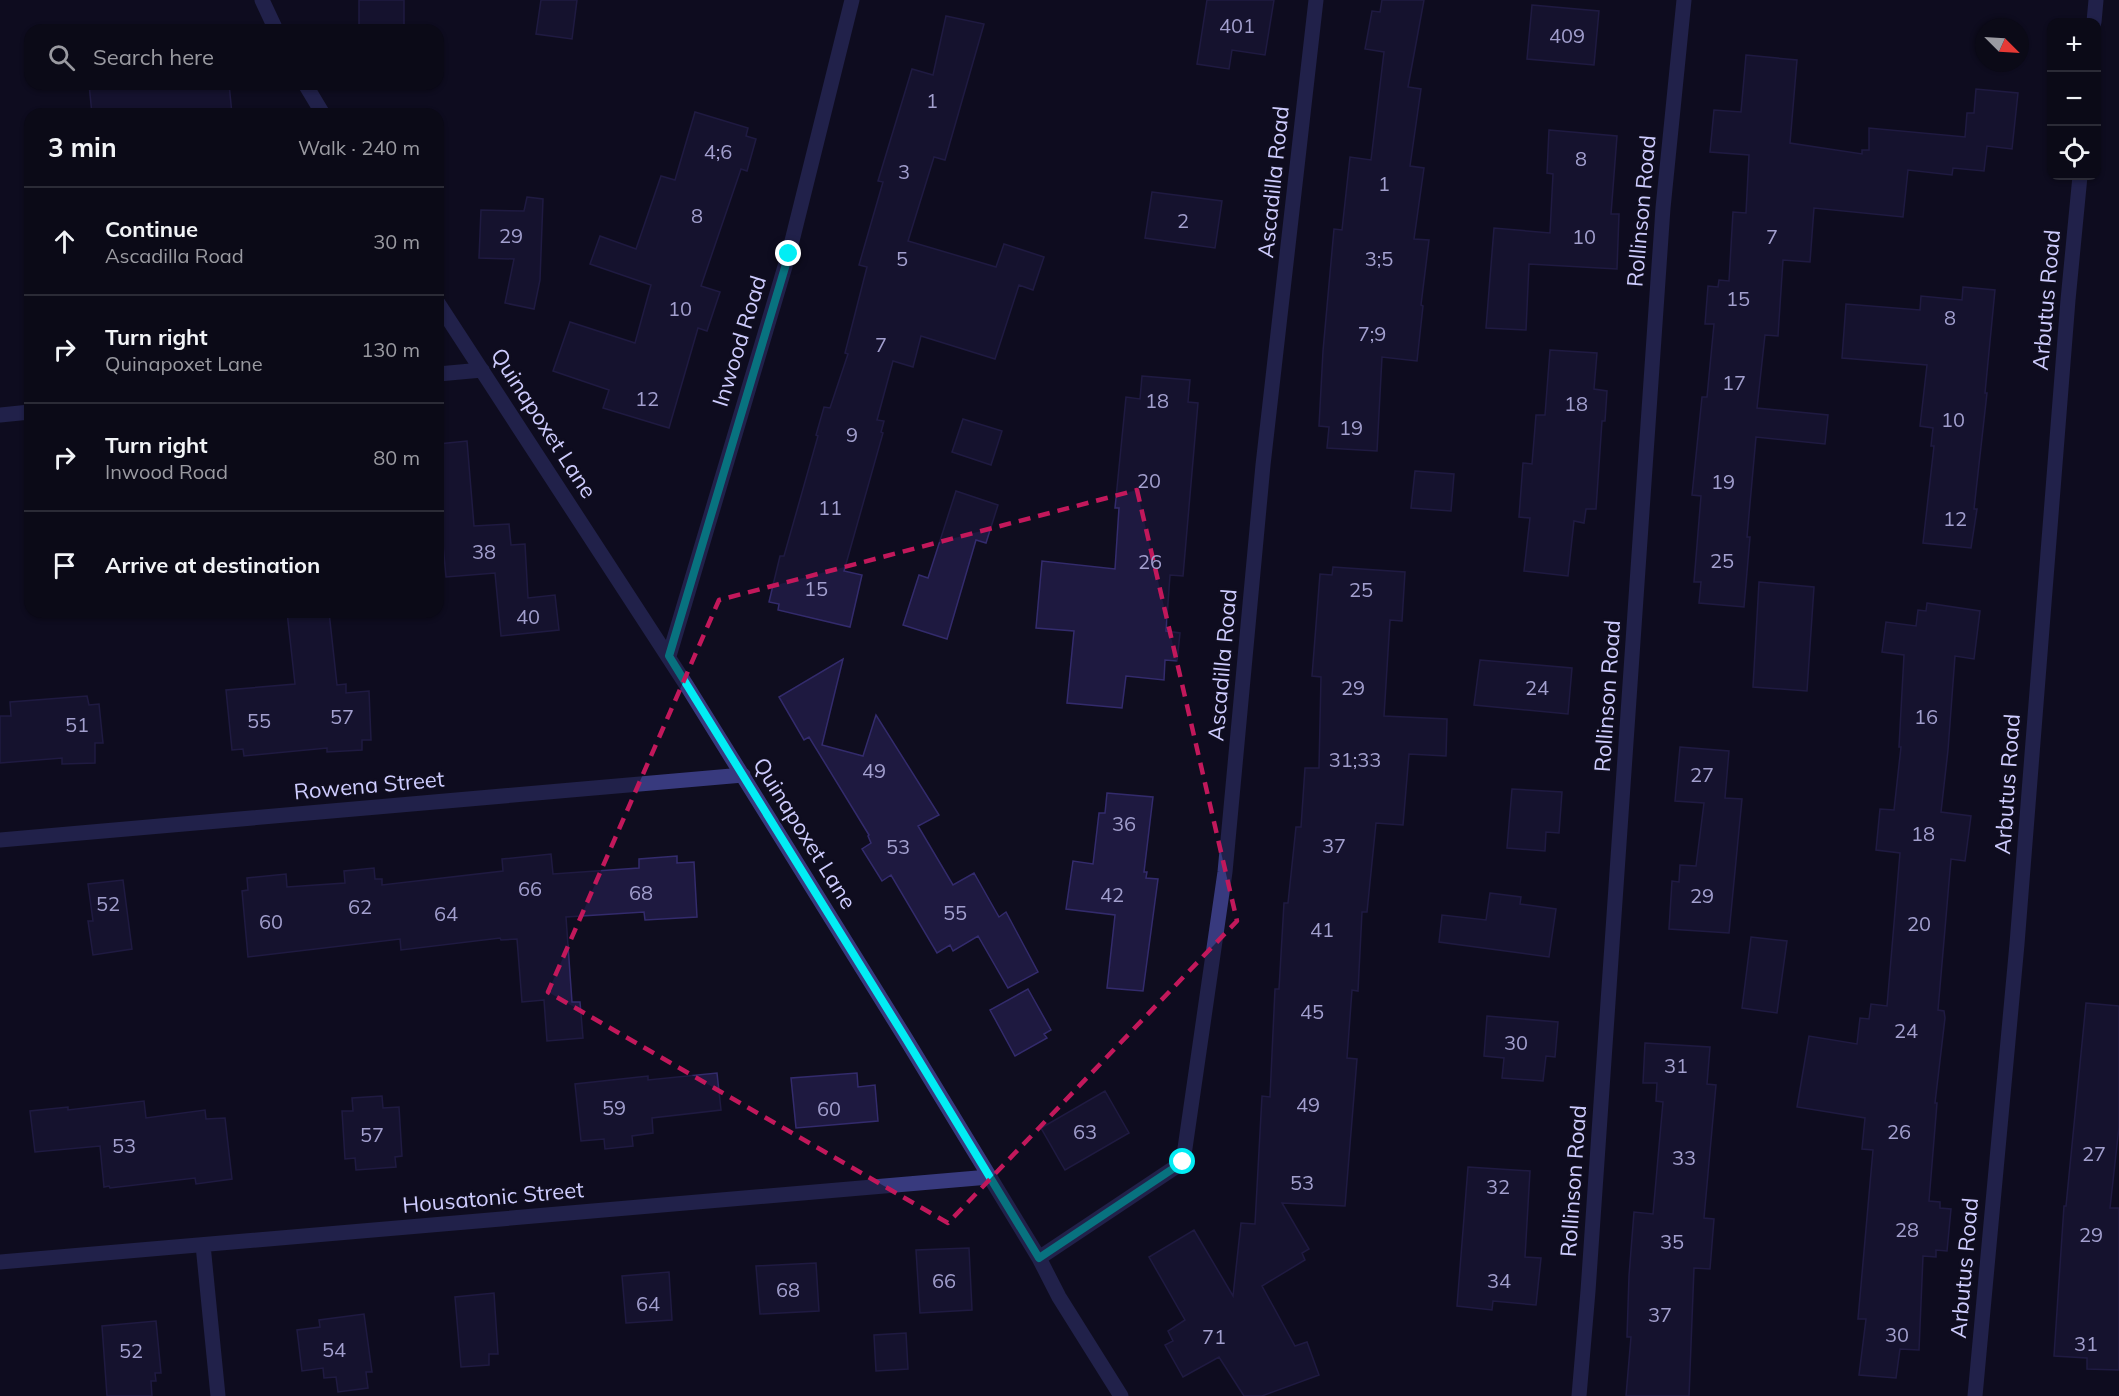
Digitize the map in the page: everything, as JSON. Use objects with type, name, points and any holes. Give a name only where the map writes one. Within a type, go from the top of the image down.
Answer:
[{"type":"street","points":[[262,0],[273,24]]},
{"type":"street","name":"Inwood Road","points":[[669,656],[789,254],[852,0]]},
{"type":"street","name":"Ascadilla Road","points":[[1039,1258],[1183,1162],[1225,872],[1263,465],[1316,0]]},
{"type":"street","name":"Rollinson Road","points":[[1579,1396],[1663,208],[1684,0]]},
{"type":"street","points":[[2094,18],[2096,0]]},
{"type":"street","points":[[308,90],[319,108]]},
{"type":"street","name":"Arbutus Road","points":[[1975,1396],[2018,932],[2080,180]]},
{"type":"street","name":"Quinapoxet Lane","points":[[444,312],[669,656],[1039,1258],[1059,1297],[1121,1396]]},
{"type":"street","points":[[444,373],[482,370]]},
{"type":"street","points":[[0,415],[24,413]]},
{"type":"street","name":"Rowena Street","points":[[0,840],[743,775]]},
{"type":"street","name":"Housatonic Street","points":[[0,1262],[989,1177]]},
{"type":"street","points":[[203,1245],[218,1396]]},
{"type":"highlighted area","points":[[1137,490],[1237,921],[948,1223],[548,992],[719,600]]},
{"type":"building","points":[[359,0],[404,0],[404,24],[359,24]]},
{"type":"building","points":[[541,0],[577,0],[572,39],[536,34]]},
{"type":"building","points":[[1207,0],[1274,0],[1265,55],[1232,50],[1229,69],[1197,64]]},
{"type":"building","points":[[1382,0],[1424,0],[1408,87],[1421,89],[1410,166],[1424,168],[1414,239],[1429,240],[1417,361],[1382,357],[1377,451],[1327,448],[1329,427],[1319,426],[1334,229],[1342,230],[1350,157],[1371,160],[1384,52],[1365,49],[1372,11],[1380,12]]},
{"type":"building","points":[[1532,5],[1599,11],[1594,65],[1527,59]]},
{"type":"building","points":[[946,16],[984,24],[945,160],[934,157],[908,241],[996,267],[1004,244],[1044,257],[1033,290],[1019,285],[995,359],[921,336],[913,367],[893,361],[877,420],[884,421],[881,432],[883,433],[844,571],[862,575],[850,627],[778,610],[779,604],[769,602],[780,556],[784,556],[818,436],[816,435],[824,407],[830,408],[848,354],[845,353],[867,267],[859,265],[883,182],[878,181],[912,69],[933,75]]},
{"type":"building","points":[[1746,55],[1797,60],[1790,143],[1862,154],[1862,150],[1869,150],[1869,128],[1965,137],[1967,113],[1974,113],[1976,89],[2018,93],[2012,149],[1987,146],[1984,171],[1953,168],[1952,175],[1908,170],[1903,217],[1814,208],[1810,262],[1783,260],[1778,336],[1765,335],[1757,408],[1828,415],[1825,444],[1756,437],[1747,537],[1750,537],[1744,607],[1699,603],[1701,582],[1694,582],[1701,496],[1692,495],[1702,397],[1707,397],[1714,324],[1705,324],[1708,286],[1718,287],[1719,280],[1729,281],[1733,212],[1746,213],[1749,155],[1710,152],[1714,110],[1741,112]]},
{"type":"building","points":[[90,90],[230,90],[231,108],[91,108]]},
{"type":"building","points":[[695,112],[748,128],[746,136],[756,139],[747,171],[741,169],[701,286],[720,292],[707,331],[698,328],[669,428],[603,408],[609,390],[553,371],[570,322],[635,343],[651,285],[590,264],[600,236],[636,249],[661,176],[675,180]]},
{"type":"building","points":[[1549,130],[1617,136],[1611,214],[1619,214],[1617,269],[1529,264],[1526,330],[1486,328],[1494,228],[1550,233],[1553,174],[1547,173]]},
{"type":"building","points":[[1152,192],[1222,201],[1215,248],[1145,238]]},
{"type":"building","points":[[527,197],[543,199],[540,280],[534,309],[505,303],[514,259],[479,258],[481,210],[524,211]]},
{"type":"building","points":[[1963,287],[1995,290],[1985,393],[1987,393],[1974,509],[1977,509],[1971,548],[1923,543],[1934,446],[1931,446],[1933,428],[1920,426],[1927,365],[1842,358],[1846,304],[1920,310],[1921,296],[1962,300]]},
{"type":"building","points":[[1550,350],[1597,353],[1594,389],[1607,391],[1605,421],[1602,421],[1596,509],[1586,509],[1584,523],[1574,521],[1568,576],[1524,571],[1530,518],[1519,517],[1523,463],[1532,464],[1536,415],[1545,415]]},
{"type":"building","points":[[1142,376],[1190,380],[1188,402],[1198,403],[1183,576],[1170,575],[1166,631],[1180,633],[1177,661],[1165,660],[1164,680],[1126,676],[1122,708],[1067,703],[1074,631],[1036,628],[1042,561],[1115,569],[1119,508],[1115,508],[1126,397],[1140,399]]},
{"type":"building","points":[[963,419],[1002,431],[991,465],[952,452]]},
{"type":"building","points":[[467,441],[474,526],[509,524],[511,545],[525,544],[528,598],[555,595],[559,630],[501,636],[495,573],[446,577],[444,443]]},
{"type":"building","points":[[1415,471],[1454,474],[1451,511],[1411,508]]},
{"type":"building","points":[[956,491],[998,505],[986,543],[976,540],[947,639],[903,625],[919,575],[928,578]]},
{"type":"building","points":[[1333,567],[1405,572],[1402,621],[1390,620],[1384,716],[1447,719],[1446,756],[1409,754],[1403,825],[1376,823],[1367,912],[1362,912],[1358,991],[1352,990],[1347,1058],[1357,1059],[1345,1206],[1282,1203],[1309,1249],[1302,1253],[1305,1260],[1262,1286],[1295,1346],[1307,1342],[1319,1375],[1262,1396],[1244,1396],[1219,1357],[1183,1377],[1165,1345],[1173,1341],[1168,1331],[1185,1320],[1149,1257],[1194,1230],[1233,1296],[1241,1223],[1255,1224],[1262,1096],[1270,1097],[1275,989],[1279,989],[1284,903],[1288,903],[1296,827],[1301,827],[1305,768],[1319,768],[1321,677],[1312,676],[1320,574],[1332,575]]},
{"type":"building","points":[[1759,582],[1814,587],[1807,691],[1753,687]]},
{"type":"building","points":[[1927,603],[1980,611],[1974,659],[1955,656],[1941,812],[1971,816],[1965,861],[1951,859],[1938,1010],[1944,1011],[1945,1018],[1935,1103],[1937,1103],[1929,1201],[1940,1202],[1940,1208],[1951,1209],[1947,1251],[1936,1250],[1936,1257],[1923,1256],[1919,1350],[1900,1349],[1896,1378],[1859,1375],[1866,1319],[1858,1319],[1873,1150],[1862,1149],[1865,1118],[1797,1107],[1809,1036],[1857,1044],[1860,1018],[1869,1019],[1871,1004],[1887,1006],[1900,853],[1876,850],[1880,809],[1894,810],[1901,747],[1899,747],[1904,655],[1882,652],[1886,622],[1916,626],[1918,610],[1926,611]]},
{"type":"building","points":[[288,618],[330,618],[337,685],[346,684],[346,693],[369,691],[371,740],[362,740],[362,750],[327,752],[327,748],[244,756],[243,749],[232,750],[226,690],[295,684]]},
{"type":"building","points":[[843,659],[822,745],[863,756],[876,715],[939,815],[918,826],[953,885],[974,873],[999,917],[1006,912],[1038,972],[1008,988],[978,936],[953,951],[950,945],[937,953],[891,875],[882,881],[862,849],[871,843],[869,835],[809,737],[804,740],[779,697]]},
{"type":"building","points":[[1480,660],[1572,668],[1568,714],[1474,705]]},
{"type":"building","points":[[87,696],[89,705],[99,704],[103,743],[95,743],[95,763],[62,764],[62,758],[0,763],[0,716],[11,716],[10,702]]},
{"type":"building","points":[[1680,747],[1729,751],[1725,798],[1742,799],[1729,933],[1669,929],[1672,881],[1679,882],[1680,865],[1696,866],[1704,803],[1675,801]]},
{"type":"building","points":[[1512,789],[1562,792],[1559,833],[1546,832],[1545,851],[1507,848]]},
{"type":"building","points":[[1107,793],[1153,797],[1144,872],[1147,872],[1146,878],[1158,879],[1143,991],[1107,988],[1115,915],[1066,909],[1073,861],[1093,864],[1099,813],[1105,813]]},
{"type":"building","points":[[551,854],[553,874],[639,868],[639,859],[677,856],[677,863],[694,862],[697,917],[645,920],[644,912],[566,917],[572,1002],[580,1002],[583,1038],[547,1041],[544,1000],[522,1002],[517,939],[501,940],[500,938],[401,950],[400,939],[248,957],[242,891],[248,890],[247,878],[286,874],[287,887],[345,883],[344,871],[374,868],[375,879],[382,879],[382,885],[503,871],[502,859]]},
{"type":"building","points":[[123,880],[132,949],[93,955],[88,921],[93,921],[88,884]]},
{"type":"building","points":[[1490,893],[1521,897],[1520,904],[1556,909],[1549,957],[1439,942],[1442,915],[1486,920]]},
{"type":"building","points":[[1751,937],[1787,941],[1777,1013],[1742,1008]]},
{"type":"building","points":[[1028,989],[1051,1030],[1044,1034],[1047,1038],[1015,1056],[990,1010]]},
{"type":"building","points":[[2086,1003],[2119,1006],[2119,1127],[2110,1208],[2119,1208],[2119,1370],[2087,1369],[2087,1358],[2054,1356],[2064,1206],[2066,1206]]},
{"type":"building","points":[[1487,1016],[1558,1022],[1555,1057],[1546,1056],[1543,1081],[1502,1078],[1504,1058],[1484,1056]]},
{"type":"building","points":[[1645,1043],[1710,1047],[1707,1084],[1716,1085],[1704,1218],[1714,1219],[1710,1269],[1694,1268],[1689,1396],[1626,1396],[1631,1337],[1627,1337],[1634,1212],[1653,1214],[1663,1102],[1656,1101],[1657,1083],[1643,1083]]},
{"type":"building","points":[[717,1073],[721,1110],[652,1118],[653,1133],[632,1136],[633,1146],[605,1149],[604,1139],[581,1141],[575,1084],[648,1076],[648,1080]]},
{"type":"building","points":[[857,1073],[858,1087],[875,1085],[878,1121],[796,1128],[791,1078]]},
{"type":"building","points":[[1105,1091],[1129,1133],[1065,1170],[1041,1128]]},
{"type":"building","points":[[382,1096],[383,1108],[399,1107],[402,1156],[395,1157],[396,1167],[356,1170],[355,1158],[345,1159],[342,1111],[353,1111],[352,1098]]},
{"type":"building","points":[[144,1101],[146,1118],[205,1110],[206,1119],[225,1118],[232,1179],[196,1184],[195,1178],[110,1188],[109,1186],[104,1187],[100,1146],[35,1152],[30,1111],[68,1107],[68,1110]]},
{"type":"building","points":[[1468,1167],[1530,1171],[1525,1257],[1541,1258],[1536,1305],[1493,1301],[1492,1310],[1457,1306]]},
{"type":"building","points":[[969,1248],[972,1310],[920,1313],[916,1250]]},
{"type":"building","points":[[816,1263],[819,1311],[760,1314],[756,1266]]},
{"type":"building","points":[[669,1272],[672,1320],[626,1323],[622,1276]]},
{"type":"building","points":[[494,1293],[498,1354],[489,1354],[489,1365],[461,1367],[455,1297]]},
{"type":"building","points":[[364,1314],[372,1372],[366,1372],[368,1388],[338,1392],[336,1377],[324,1378],[323,1368],[302,1371],[297,1330],[320,1327],[319,1320]]},
{"type":"building","points":[[156,1321],[161,1373],[155,1373],[156,1381],[151,1381],[152,1396],[107,1396],[102,1326]]},
{"type":"building","points":[[906,1333],[908,1369],[876,1371],[874,1335]]},
{"type":"route","points":[[789,254],[669,656],[1039,1258],[1183,1162]]}]
